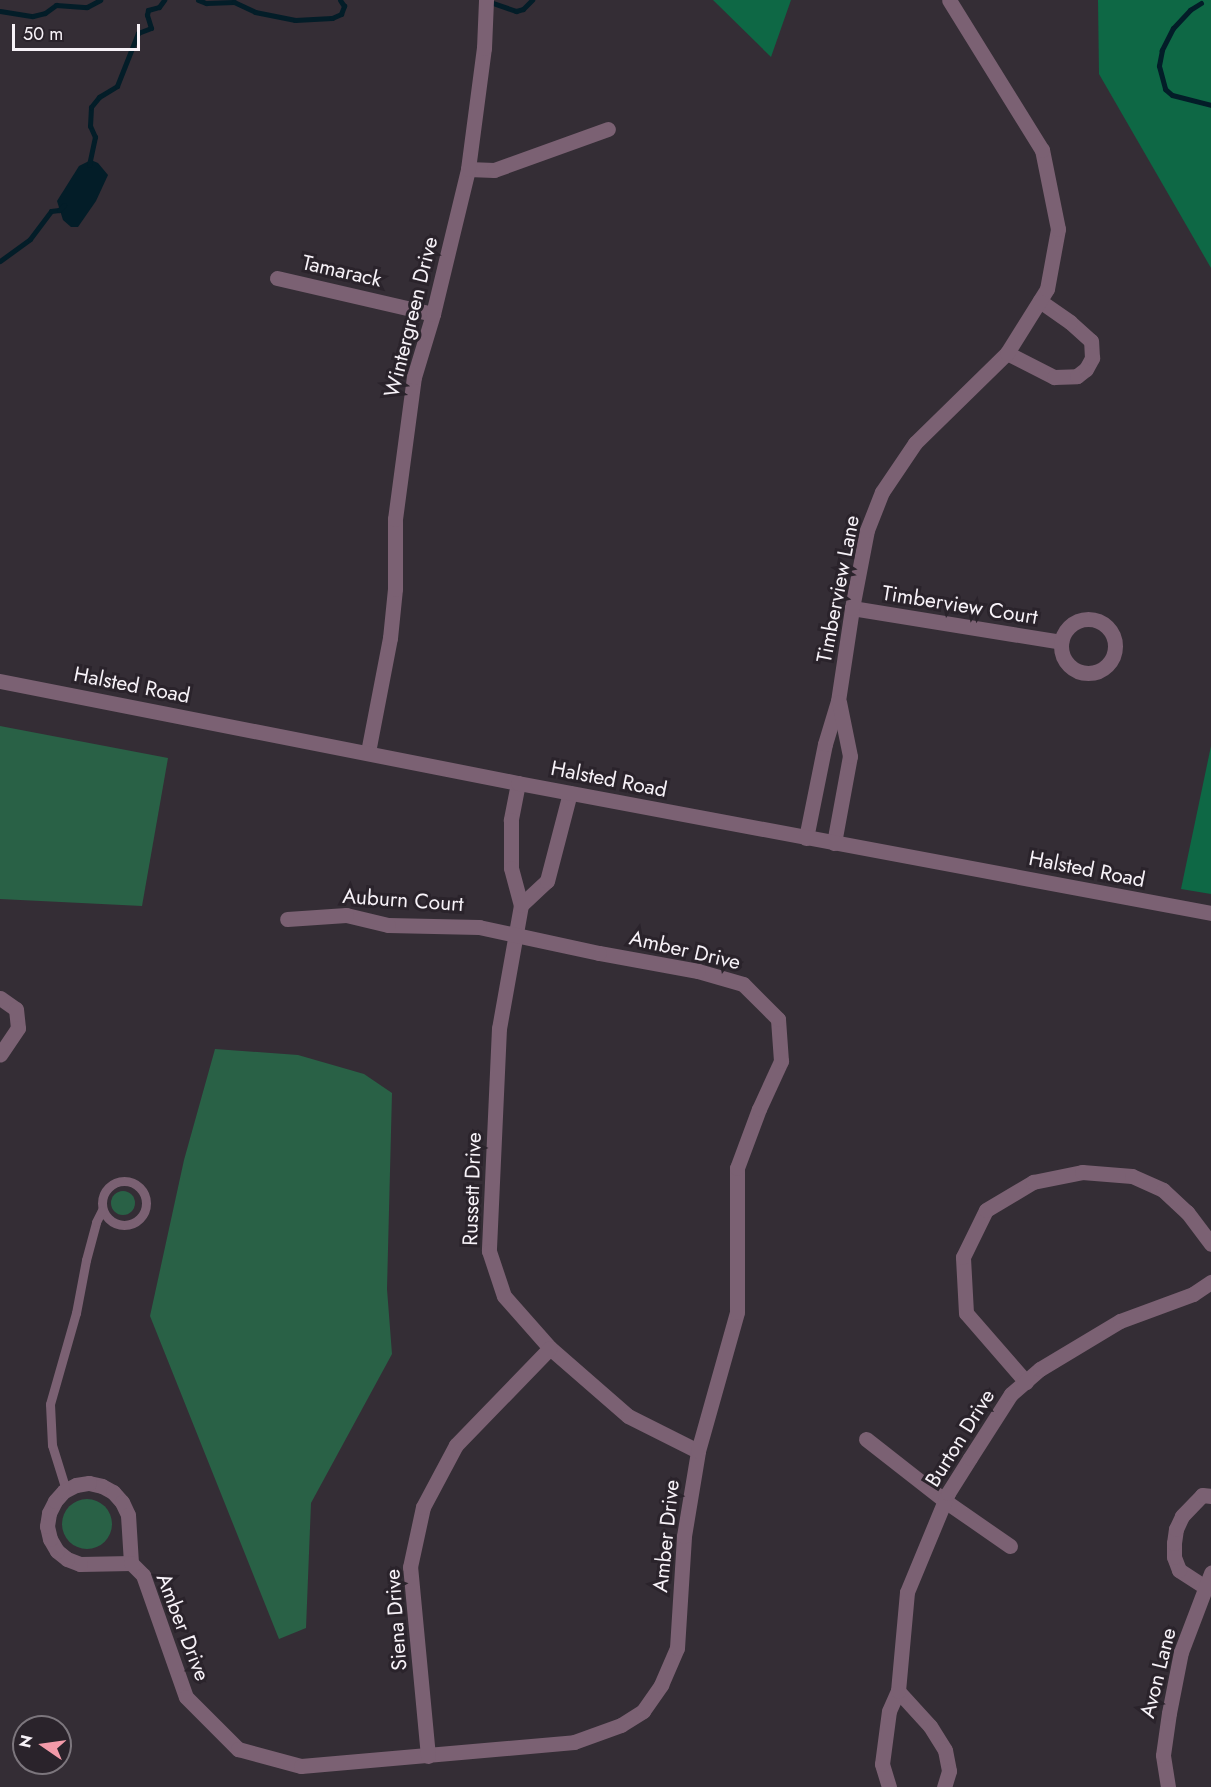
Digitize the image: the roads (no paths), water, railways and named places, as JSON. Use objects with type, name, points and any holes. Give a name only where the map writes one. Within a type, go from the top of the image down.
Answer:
[{"type":"street","name":"Wintergreen Drive","points":[[368,752],[390,638],[395,589],[395,519],[414,377],[433,314],[468,169],[484,48],[486,0]]},
{"type":"street","name":"Timberview Lane","points":[[806,838],[825,744],[838,701],[867,530],[882,492],[915,443],[1007,353],[1047,289],[1058,229],[1042,150],[949,0]]},
{"type":"street","points":[[468,169],[494,170],[608,129]]},
{"type":"street","name":"Tamarack","points":[[277,278],[433,314]]},
{"type":"street","points":[[1007,353],[1054,377],[1077,376],[1086,369],[1092,358],[1091,341],[1070,322],[1040,301]]},
{"type":"street","name":"Timberview Court","points":[[852,608],[1061,642]]},
{"type":"street","name":"Halsted Road","points":[[0,681],[570,793],[1211,913]]},
{"type":"street","name":"Timberview Lane","points":[[834,843],[850,756],[838,701]]},
{"type":"street","name":"Russett Drive","points":[[518,783],[511,820],[511,868],[521,905],[499,1028],[489,1251],[504,1296],[550,1347],[628,1416],[698,1451]]},
{"type":"street","points":[[521,905],[547,881],[570,793]]},
{"type":"street","name":"Auburn Court","points":[[286,919],[346,915],[388,925],[479,927],[515,935]]},
{"type":"street","name":"Amber Drive","points":[[131,1563],[80,1564],[67,1559],[57,1551],[49,1532],[49,1513],[55,1501],[66,1490],[89,1483],[114,1492],[128,1515],[131,1563],[143,1575],[186,1696],[238,1749],[301,1766],[574,1742],[621,1725],[643,1711],[661,1685],[677,1648],[684,1536],[698,1451],[737,1312],[737,1168],[759,1108],[781,1061],[778,1019],[743,984],[721,976],[515,935]]},
{"type":"street","points":[[0,998],[16,1009],[18,1028],[0,1055]]},
{"type":"street","points":[[1026,1382],[966,1313],[963,1257],[986,1210],[1033,1182],[1082,1172],[1132,1176],[1163,1191],[1187,1212],[1211,1244]]},
{"type":"street","name":"Burton Drive","points":[[889,1787],[882,1764],[889,1711],[898,1691],[907,1592],[945,1502],[1011,1394],[1040,1370],[1120,1321],[1193,1294],[1211,1282]]},
{"type":"street","name":"Siena Drive","points":[[428,1756],[410,1567],[423,1507],[456,1445],[550,1347]]},
{"type":"street","points":[[866,1439],[945,1502],[1011,1546]]},
{"type":"street","points":[[1208,1580],[1179,1570],[1174,1557],[1174,1543],[1176,1529],[1182,1516],[1202,1496],[1211,1496]]},
{"type":"street","name":"Avon Lane","points":[[1168,1787],[1163,1755],[1166,1729],[1181,1652],[1208,1580]]},
{"type":"street","points":[[898,1691],[930,1726],[945,1750],[949,1771],[944,1787]]},
{"type":"lane","points":[[66,1490],[52,1445],[50,1404],[76,1313],[86,1260],[96,1222],[102,1210],[105,1192],[115,1183],[128,1181],[144,1193],[146,1201],[142,1215],[130,1224],[115,1223],[102,1210]]},
{"type":"water","points":[[91,160],[98,163],[108,175],[96,201],[78,227],[71,227],[63,220],[57,201],[79,166]]},
{"type":"waterway","points":[[0,11],[33,16],[45,13],[56,5],[87,7],[100,0]]},
{"type":"waterway","points":[[89,165],[95,137],[90,126],[91,107],[99,97],[117,86],[138,33],[151,28],[147,15],[148,10],[159,7],[164,0]]},
{"type":"waterway","points":[[198,0],[206,3],[234,2],[255,12],[295,20],[332,18],[341,14],[344,6],[340,0]]},
{"type":"waterway","points":[[487,1],[516,11],[523,9],[532,0]]},
{"type":"waterway","points":[[1201,3],[1190,10],[1173,28],[1162,50],[1159,66],[1165,89],[1172,95],[1211,105]]},
{"type":"waterway","points":[[0,261],[30,239],[51,211],[59,210],[64,205]]}]
